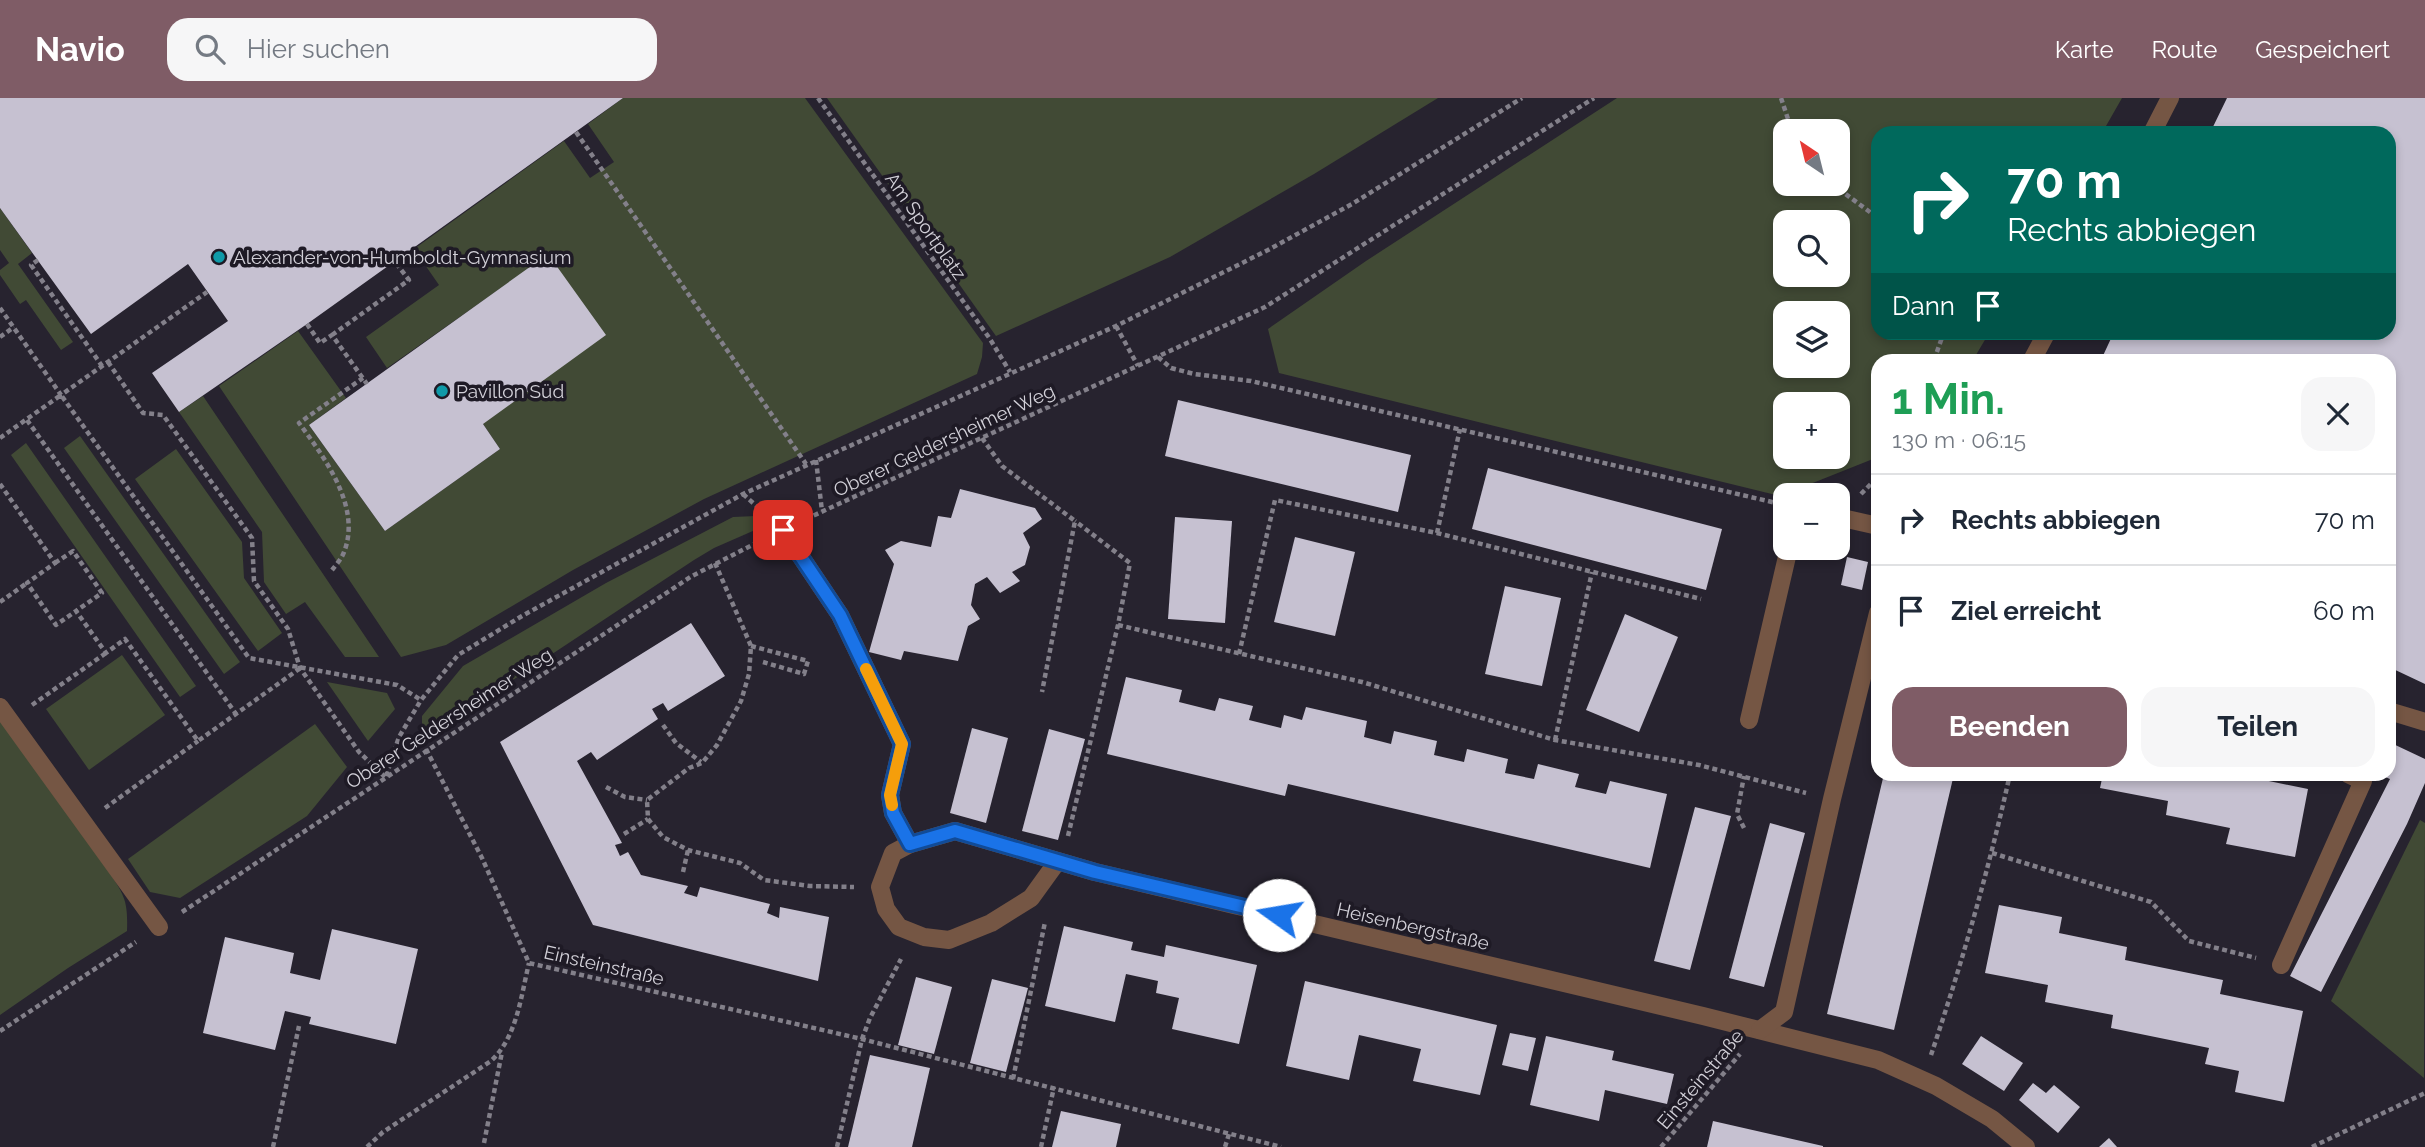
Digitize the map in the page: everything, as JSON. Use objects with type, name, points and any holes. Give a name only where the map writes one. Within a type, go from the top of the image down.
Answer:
[{"type":"street","points":[[2156,126],[2170,98]]},
{"type":"street","points":[[1850,520],[1871,524]]},
{"type":"street","points":[[783,530],[840,615],[902,744],[890,795],[893,813],[910,844],[893,853],[880,887],[886,909],[899,927],[923,937],[949,940],[991,923],[1031,898],[1057,862]]},
{"type":"street","points":[[1749,720],[1786,560]]},
{"type":"street","points":[[1760,1030],[1784,1012],[1871,641]]},
{"type":"street","points":[[2396,713],[2425,722]]},
{"type":"street","points":[[5,714],[159,927]]},
{"type":"street","points":[[2281,965],[2363,781]]},
{"type":"street","name":"Heisenbergstraße","points":[[910,844],[955,831],[1003,843],[1057,862],[1878,1060],[1922,1080],[1992,1119],[2026,1147]]},
{"type":"path","name":"Am Sportplatz","points":[[818,98],[990,339],[1010,372]]},
{"type":"path","points":[[108,362],[143,413],[163,415],[252,538],[254,581],[288,629],[300,668],[359,752],[385,777],[399,737],[421,700],[458,655],[522,616],[743,494],[1116,326],[1268,250],[1352,204],[1522,98]]},
{"type":"path","name":"Oberer Geldersheimer Weg","points":[[0,1031],[692,576],[822,511],[1265,307],[1594,98]]},
{"type":"path","points":[[1782,98],[1788,119]]},
{"type":"path","points":[[576,132],[806,464]]},
{"type":"path","points":[[1848,196],[1871,213]]},
{"type":"path","points":[[38,260],[31,265],[102,366]]},
{"type":"path","points":[[307,324],[320,343],[332,335],[409,280],[396,262]]},
{"type":"path","points":[[0,438],[207,292]]},
{"type":"path","points":[[0,308],[249,659],[397,685],[421,700]]},
{"type":"path","points":[[1116,326],[1138,366]]},
{"type":"path","points":[[0,337],[14,327]]},
{"type":"path","points":[[332,335],[367,384]]},
{"type":"path","points":[[1158,357],[1171,368],[1194,374],[1251,381],[1773,502]]},
{"type":"path","points":[[332,570],[344,552],[348,526],[342,495],[331,467],[299,423],[363,378]]},
{"type":"path","points":[[27,420],[236,714]]},
{"type":"path","points":[[1437,533],[1460,429]]},
{"type":"path","points":[[982,438],[1002,466],[1130,563],[1071,830],[1057,862]]},
{"type":"path","points":[[816,460],[822,511]]},
{"type":"path","points":[[0,484],[55,563]]},
{"type":"path","points":[[1239,654],[1275,500],[1437,533],[1701,599]]},
{"type":"path","points":[[1042,692],[1074,521]]},
{"type":"path","points":[[0,602],[55,563],[73,551],[102,593],[56,625],[27,583]]},
{"type":"path","points":[[606,788],[625,797],[647,800],[689,768],[702,763],[717,745],[741,701],[749,674],[751,646],[715,564]]},
{"type":"path","points":[[1555,740],[1592,572]]},
{"type":"path","points":[[76,611],[106,653]]},
{"type":"path","points":[[1118,625],[1362,682],[1555,740],[1699,765],[1832,799]]},
{"type":"path","points":[[5,714],[125,639],[198,741]]},
{"type":"path","points":[[751,646],[808,661],[804,674],[762,662]]},
{"type":"path","points":[[84,823],[300,668]]},
{"type":"path","points":[[663,725],[676,743],[702,763]]},
{"type":"path","name":"Einsteinstraße","points":[[426,750],[482,858],[529,962],[862,1039],[1281,1147]]},
{"type":"path","points":[[1744,776],[1737,814],[1744,828]]},
{"type":"path","points":[[1922,1080],[1956,980],[1993,853],[2008,781]]},
{"type":"path","points":[[647,800],[648,819],[663,836],[688,850],[740,863],[764,880],[810,886],[880,887]]},
{"type":"path","points":[[624,834],[648,819]]},
{"type":"path","points":[[683,872],[688,850]]},
{"type":"path","points":[[1993,853],[2151,902],[2189,941],[2281,965]]},
{"type":"path","points":[[1013,1079],[1046,916]]},
{"type":"path","points":[[837,1147],[862,1039],[870,1018],[915,933]]},
{"type":"path","points":[[484,1143],[502,1051],[515,1022],[529,962]]},
{"type":"path","points":[[273,1147],[299,1026]]},
{"type":"path","name":"Einsteinstraße","points":[[1661,1147],[1760,1030]]},
{"type":"path","points":[[367,1147],[383,1132],[502,1051]]},
{"type":"path","points":[[1041,1147],[1054,1087]]},
{"type":"path","points":[[2312,1147],[2425,1093]]},
{"type":"path","points":[[1225,1147],[1229,1134]]},
{"type":"green space","points":[[623,98],[805,98],[983,343],[977,374],[704,499],[573,570],[446,645],[401,657],[219,386],[298,331],[346,398],[309,425],[385,531],[500,449],[483,424],[548,255],[387,368],[366,337],[439,285],[414,249],[564,141],[590,178],[614,162],[588,124]]},
{"type":"green space","points":[[827,98],[1438,98],[1170,257],[996,336]]},
{"type":"green space","points":[[1617,98],[2122,98],[2106,126],[1871,126],[1871,340],[1985,340],[1977,354],[1871,354],[1871,460],[1850,468],[1850,392],[1773,392],[1773,469],[1848,469],[1813,483],[1773,483],[1773,494],[1279,373],[1268,329],[1366,261]]},
{"type":"green space","points":[[0,208],[32,253],[18,264],[73,342],[61,350],[26,300],[20,304],[0,275],[0,270],[9,263],[0,250]]},
{"type":"green space","points":[[203,396],[379,657],[345,657],[305,602],[286,614],[264,582],[262,532],[179,412]]},
{"type":"green space","points":[[80,436],[240,662],[224,674],[64,448]]},
{"type":"green space","points":[[26,443],[196,686],[180,697],[11,455]]},
{"type":"green space","points":[[176,449],[242,542],[244,578],[282,633],[258,651],[135,479]]},
{"type":"green space","points":[[756,516],[762,527],[694,560],[427,737],[422,727],[422,716],[463,666],[606,583],[733,517]]},
{"type":"green space","points":[[122,655],[165,715],[89,770],[46,709]]},
{"type":"green space","points":[[327,682],[387,693],[395,709],[368,741]]},
{"type":"green space","points":[[0,721],[114,880],[126,906],[127,931],[0,1015]]},
{"type":"green space","points":[[315,724],[347,767],[307,816],[180,898],[150,892],[128,859]]},
{"type":"green space","points":[[2420,820],[2425,823],[2424,1078],[2331,1001]]},
{"type":"building","name":"Alexander-von-Humboldt-Gymnasium","points":[[0,98],[623,98],[179,412],[152,373],[228,321],[188,264],[91,334],[0,208]]},
{"type":"building","points":[[2227,98],[2425,98],[2425,684],[2396,670],[2396,354],[2104,354],[2110,340],[2396,340],[2396,126],[2213,126]]},
{"type":"building","name":"Pavillon Süd","points":[[548,254],[606,335],[483,424],[500,449],[385,531],[309,425]]},
{"type":"building","points":[[1178,400],[1411,455],[1398,512],[1165,456]]},
{"type":"building","points":[[1488,468],[1722,529],[1706,590],[1472,529]]},
{"type":"building","points":[[960,489],[1035,508],[1042,519],[1023,533],[1030,547],[1025,565],[1012,572],[1020,581],[1000,593],[987,577],[975,584],[971,605],[980,619],[968,626],[958,661],[904,651],[901,660],[869,652],[894,564],[885,550],[901,541],[931,547],[938,516],[951,518]]},
{"type":"building","points":[[1175,517],[1232,521],[1225,623],[1168,619]]},
{"type":"building","points":[[1295,537],[1355,552],[1335,636],[1274,622]]},
{"type":"building","points":[[1850,558],[1868,562],[1862,590],[1841,585],[1846,560]]},
{"type":"building","points":[[1505,586],[1561,598],[1542,686],[1485,674]]},
{"type":"building","points":[[1625,614],[1678,637],[1639,732],[1586,710]]},
{"type":"building","points":[[691,623],[725,676],[668,711],[663,703],[652,709],[658,719],[597,760],[591,752],[577,761],[622,843],[615,845],[620,856],[628,852],[641,875],[688,886],[684,893],[697,897],[700,887],[770,904],[767,913],[779,918],[780,907],[829,917],[818,981],[593,925],[500,742]]},
{"type":"building","points":[[1126,677],[1182,690],[1179,702],[1215,711],[1219,698],[1253,706],[1249,720],[1281,728],[1284,715],[1302,720],[1306,707],[1367,721],[1364,737],[1391,744],[1394,731],[1437,741],[1434,755],[1464,762],[1467,749],[1508,759],[1505,773],[1534,779],[1538,764],[1579,774],[1575,787],[1606,794],[1610,781],[1667,794],[1650,868],[1288,784],[1285,796],[1107,754]]},
{"type":"building","points":[[972,728],[1008,738],[986,823],[950,813]]},
{"type":"building","points":[[1049,729],[1085,739],[1058,840],[1022,831]]},
{"type":"building","points":[[2396,745],[2425,759],[2425,783],[2407,824],[2321,992],[2290,976],[2389,781],[2396,781]]},
{"type":"building","points":[[1882,781],[1952,781],[1894,1030],[1827,1014]]},
{"type":"building","points":[[2102,781],[2269,781],[2308,789],[2295,857],[2226,844],[2230,828],[2166,815],[2168,801],[2100,788]]},
{"type":"building","points":[[1695,807],[1731,816],[1690,970],[1654,961]]},
{"type":"building","points":[[1770,823],[1805,833],[1764,987],[1729,978]]},
{"type":"building","points":[[1999,905],[2062,917],[2059,933],[2127,947],[2125,960],[2223,980],[2220,994],[2303,1011],[2284,1102],[2235,1092],[2239,1071],[2205,1064],[2209,1048],[2111,1028],[2113,1015],[2045,1002],[2048,985],[1985,973]]},
{"type":"building","points":[[1064,926],[1133,942],[1131,950],[1164,957],[1166,945],[1257,965],[1239,1044],[1172,1029],[1179,998],[1156,993],[1158,981],[1126,974],[1115,1022],[1045,1006]]},
{"type":"building","points":[[332,929],[418,949],[396,1044],[309,1024],[311,1017],[285,1011],[275,1050],[203,1033],[225,937],[294,953],[290,973],[320,980]]},
{"type":"building","points":[[916,977],[952,987],[934,1054],[898,1045]]},
{"type":"building","points":[[992,979],[1028,988],[1006,1072],[970,1063]]},
{"type":"building","points":[[1305,981],[1497,1025],[1480,1095],[1413,1081],[1421,1049],[1359,1035],[1349,1080],[1286,1066]]},
{"type":"building","points":[[1510,1033],[1536,1038],[1528,1071],[1502,1065]]},
{"type":"building","points":[[1546,1036],[1614,1051],[1612,1060],[1674,1074],[1667,1104],[1605,1090],[1599,1121],[1530,1105]]},
{"type":"building","points":[[1981,1036],[2023,1063],[2004,1091],[1962,1064]]},
{"type":"building","points":[[870,1055],[930,1068],[912,1147],[848,1147]]},
{"type":"building","points":[[2033,1083],[2046,1093],[2054,1085],[2080,1107],[2058,1133],[2019,1100]]},
{"type":"building","points":[[1061,1111],[1121,1124],[1116,1147],[1052,1147]]},
{"type":"building","points":[[1713,1121],[1823,1146],[1823,1147],[1707,1147]]},
{"type":"building","points":[[2109,1138],[2117,1147],[2099,1147]]},
{"type":"slow traffic","points":[[866,669],[902,744],[890,795],[892,805]]},
{"type":"place","name":"Alexander-von-Humboldt-Gymnasium","points":[[219,257]]},
{"type":"place","name":"Pavillon Süd","points":[[442,391]]},
{"type":"route","points":[[783,530],[840,615],[902,744],[890,795],[893,813],[910,844],[955,831],[1095,872],[1279,915]]}]
